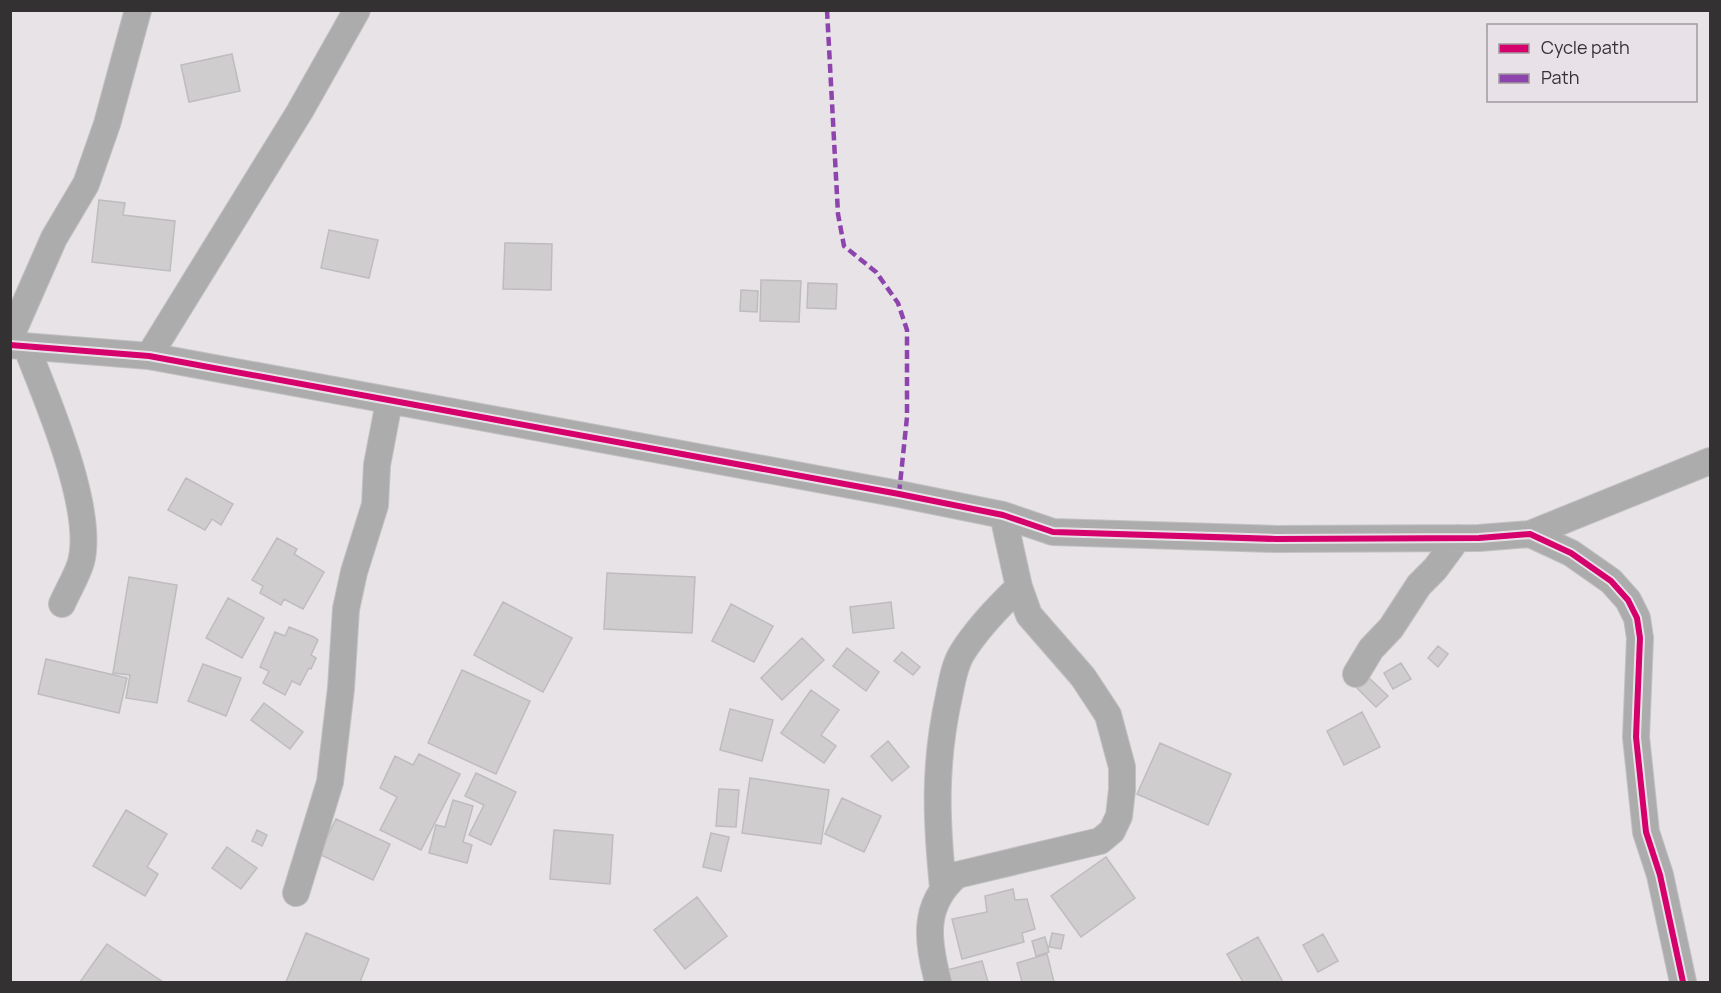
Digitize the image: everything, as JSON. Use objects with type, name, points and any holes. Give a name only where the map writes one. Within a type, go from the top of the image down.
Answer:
[{"type":"street","points":[[62,604],[81,561],[83,528],[74,482],[58,428],[16,343],[54,238],[86,184],[107,124],[138,10]]},
{"type":"street","points":[[149,357],[300,111],[357,10]]},
{"type":"street","points":[[16,343],[149,357],[1003,515],[1053,532],[1276,539],[1458,538],[1530,534],[1710,461]]},
{"type":"street","points":[[296,893],[330,782],[341,688],[346,609],[354,572],[375,505],[377,465],[389,402]]},
{"type":"street","points":[[943,887],[957,875],[1100,841],[1112,831],[1119,816],[1122,767],[1108,715],[1083,677],[1029,615],[1019,587],[1003,515]]},
{"type":"street","points":[[1530,534],[1571,553],[1611,581],[1628,600],[1637,618],[1640,648],[1636,736],[1646,832],[1660,875],[1683,982]]},
{"type":"street","points":[[1356,674],[1371,649],[1391,628],[1419,585],[1435,569],[1458,538]]},
{"type":"street","points":[[938,982],[928,931],[943,887],[936,820],[936,781],[946,710],[955,670],[962,653],[1019,587]]},
{"type":"building","points":[[232,54],[240,91],[189,102],[181,65]]},
{"type":"building","points":[[99,200],[125,203],[123,215],[175,221],[170,271],[92,262]]},
{"type":"building","points":[[329,230],[378,240],[369,278],[321,268]]},
{"type":"building","points":[[505,243],[552,244],[551,290],[503,289]]},
{"type":"building","points":[[761,280],[801,281],[799,322],[760,321]]},
{"type":"building","points":[[808,283],[837,284],[836,309],[807,308]]},
{"type":"building","points":[[741,290],[758,291],[757,312],[740,311]]},
{"type":"building","points":[[186,478],[233,504],[221,525],[212,519],[205,530],[168,510]]},
{"type":"building","points":[[277,538],[297,549],[294,554],[324,572],[303,609],[284,599],[281,605],[260,593],[263,586],[252,580]]},
{"type":"building","points":[[607,573],[695,577],[692,633],[604,629]]},
{"type":"building","points":[[129,577],[177,585],[157,703],[126,698],[130,675],[113,673]]},
{"type":"building","points":[[228,598],[264,618],[242,658],[206,638]]},
{"type":"building","points":[[503,602],[572,638],[543,692],[474,655]]},
{"type":"building","points":[[891,602],[894,628],[853,633],[850,607]]},
{"type":"building","points":[[731,604],[773,626],[754,662],[712,641]]},
{"type":"building","points":[[289,627],[318,640],[311,655],[316,658],[311,669],[309,668],[300,685],[292,681],[285,695],[263,683],[269,671],[260,667],[275,632],[285,636]]},
{"type":"building","points":[[802,638],[824,660],[782,700],[761,678]]},
{"type":"building","points":[[1438,646],[1448,654],[1438,667],[1428,658]]},
{"type":"building","points":[[847,648],[879,672],[866,691],[833,666]]},
{"type":"building","points":[[902,652],[920,667],[913,675],[894,661]]},
{"type":"building","points":[[46,659],[127,678],[119,713],[38,694]]},
{"type":"building","points":[[1401,663],[1411,679],[1393,689],[1384,673]]},
{"type":"building","points":[[203,664],[241,678],[226,716],[188,701]]},
{"type":"building","points":[[462,670],[530,701],[496,774],[428,743]]},
{"type":"building","points":[[1368,677],[1388,696],[1376,707],[1357,688]]},
{"type":"building","points":[[811,690],[839,710],[821,735],[836,746],[824,763],[781,733]]},
{"type":"building","points":[[264,703],[303,732],[290,749],[251,720]]},
{"type":"building","points":[[730,709],[773,720],[762,761],[720,750]]},
{"type":"building","points":[[1362,712],[1380,747],[1344,765],[1327,731]]},
{"type":"building","points":[[888,741],[909,767],[892,781],[871,756]]},
{"type":"building","points":[[1160,743],[1231,774],[1208,825],[1137,794]]},
{"type":"building","points":[[419,754],[460,774],[421,850],[380,830],[397,797],[380,788],[395,756],[413,765]]},
{"type":"building","points":[[476,773],[516,792],[491,845],[469,835],[484,805],[465,796]]},
{"type":"building","points":[[750,778],[829,790],[821,844],[742,833]]},
{"type":"building","points":[[719,789],[739,790],[736,827],[716,826]]},
{"type":"building","points":[[842,798],[881,816],[864,852],[825,834]]},
{"type":"building","points":[[453,800],[473,806],[463,842],[472,845],[467,863],[429,853],[436,825],[445,827]]},
{"type":"building","points":[[126,810],[167,834],[147,867],[158,874],[145,896],[93,866]]},
{"type":"building","points":[[336,819],[390,844],[373,880],[319,854]]},
{"type":"building","points":[[257,830],[267,835],[262,846],[252,841]]},
{"type":"building","points":[[554,830],[613,835],[610,884],[550,879]]},
{"type":"building","points":[[711,833],[729,837],[721,871],[703,867]]},
{"type":"building","points":[[227,847],[257,868],[241,889],[212,868]]},
{"type":"building","points":[[1106,857],[1135,898],[1081,937],[1051,896]]},
{"type":"building","points":[[1013,889],[1015,900],[1027,899],[1035,929],[1022,933],[1024,942],[962,959],[952,919],[987,912],[985,896]]},
{"type":"building","points":[[697,897],[727,936],[685,969],[654,930]]},
{"type":"building","points":[[306,933],[369,959],[360,982],[286,982]]},
{"type":"building","points":[[1052,933],[1064,935],[1061,949],[1049,947]]},
{"type":"building","points":[[1323,934],[1338,961],[1318,972],[1303,945]]},
{"type":"building","points":[[1045,937],[1049,952],[1036,956],[1032,941]]},
{"type":"building","points":[[1258,937],[1283,982],[1243,982],[1227,954]]},
{"type":"building","points":[[107,944],[163,982],[80,982]]},
{"type":"building","points":[[1047,954],[1054,982],[1022,982],[1017,963]]},
{"type":"building","points":[[982,961],[988,982],[951,982],[947,970]]},
{"type":"marked path","points":[[827,10],[838,214],[844,246],[876,272],[898,303],[907,330],[907,417],[899,494]]},
{"type":"cycle path","points":[[10,345],[149,356],[899,494],[1003,515],[1053,532],[1276,539],[1479,538],[1530,534],[1571,553],[1611,581],[1628,600],[1637,618],[1640,638],[1636,737],[1646,832],[1660,875],[1683,982]]}]
